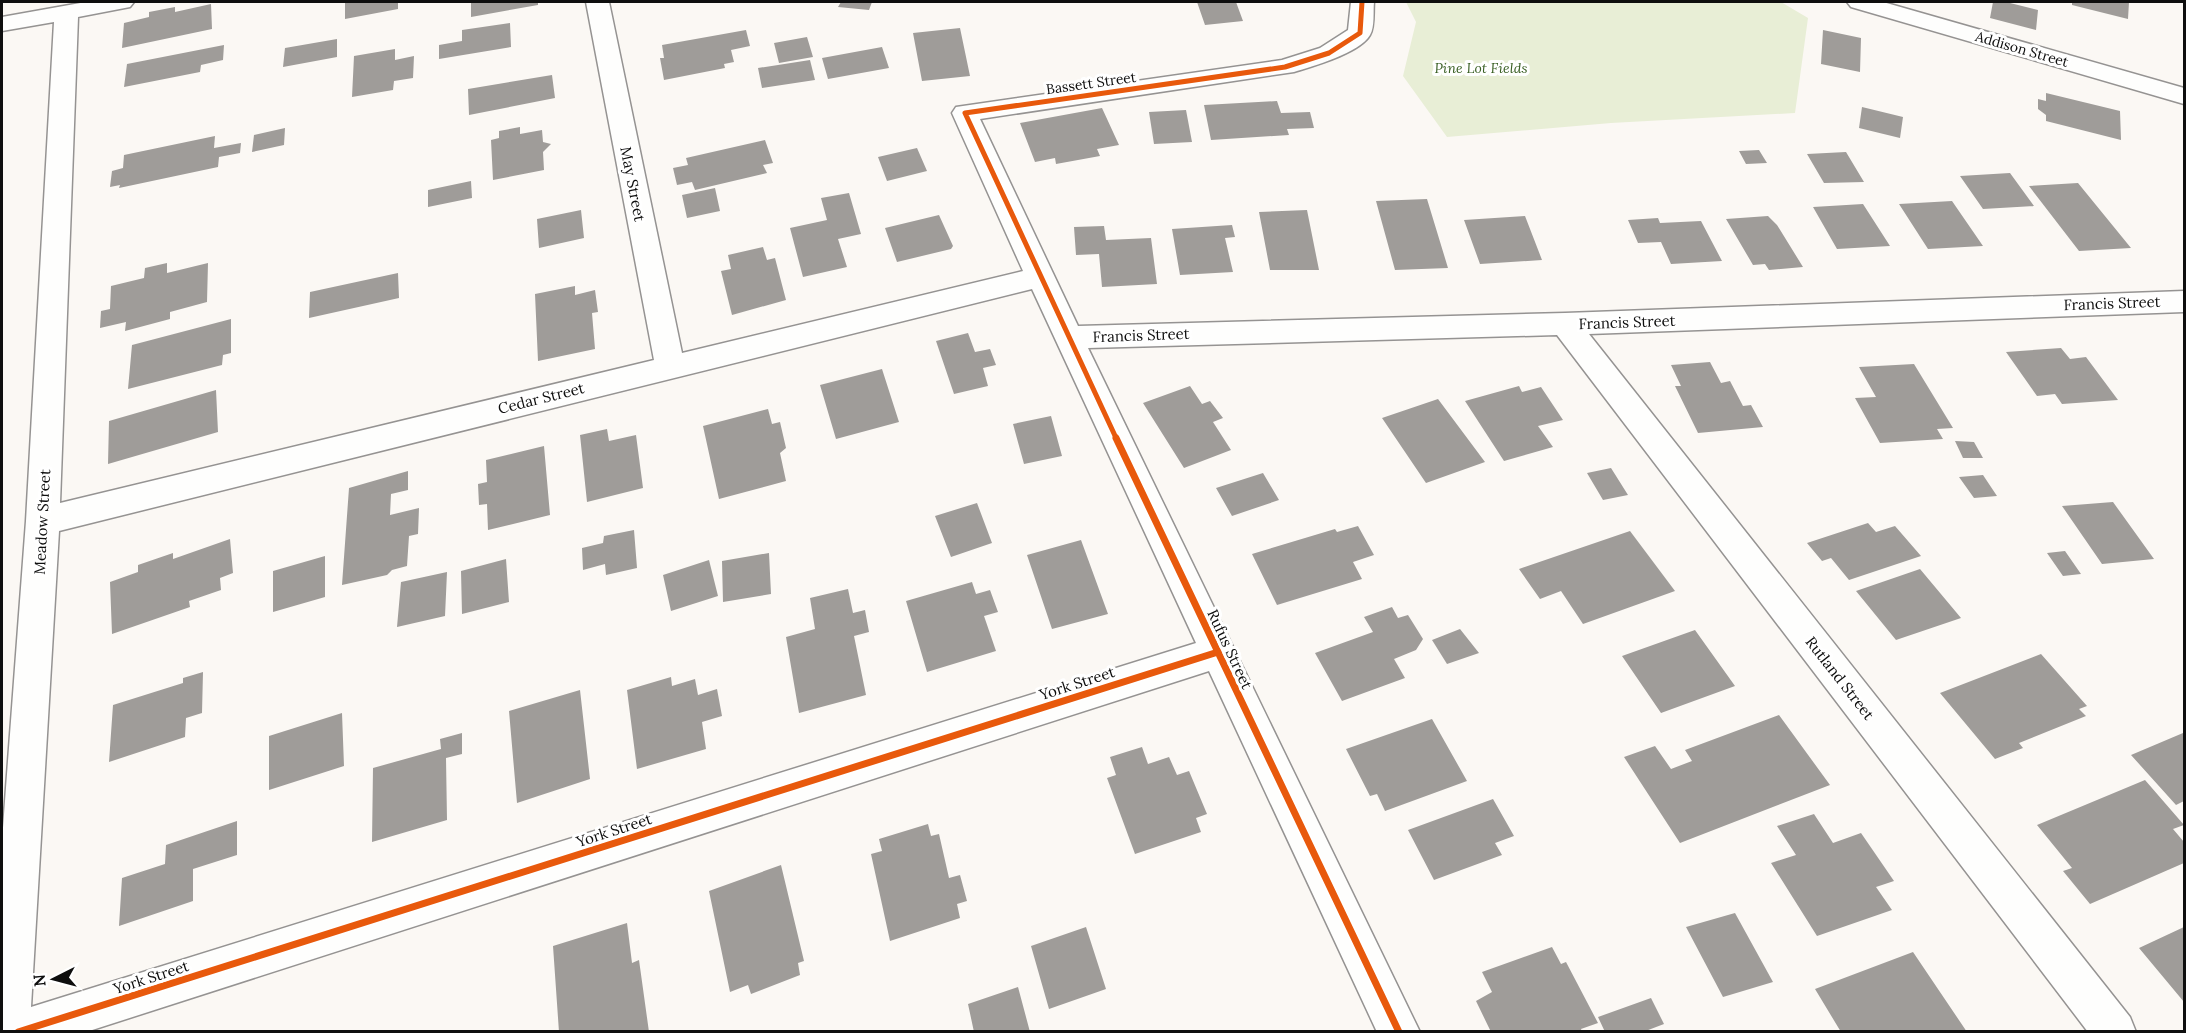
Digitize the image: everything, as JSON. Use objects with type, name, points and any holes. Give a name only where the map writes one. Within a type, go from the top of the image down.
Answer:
[{"type":"street","points":[[2,24],[122,2]]},
{"type":"street","name":"May Street","points":[[597,2],[670,367]]},
{"type":"street","name":"Bassett Street","points":[[1040,278],[965,113],[1285,67],[1329,53],[1360,33],[1362,2]]},
{"type":"street","name":"Addison Street","points":[[1859,2],[2184,96]]},
{"type":"street","name":"Meadow Street","points":[[8,1032],[43,521],[66,12]]},
{"type":"street","name":"Cedar Street","points":[[43,521],[1040,278]]},
{"type":"street","name":"Rufus Street","points":[[1040,278],[1399,1032]]},
{"type":"street","name":"Francis Street","points":[[1068,337],[1565,324],[2184,301]]},
{"type":"street","name":"Rutland Street","points":[[1565,324],[2115,1032]]},
{"type":"street","name":"York Street","points":[[18,1032],[1218,651]]},
{"type":"green space","name":"Pine Lot Fields","points":[[1406,2],[1781,2],[1808,18],[1795,113],[1611,123],[1447,137],[1403,76],[1416,22]]},
{"type":"building","points":[[345,2],[398,2],[398,9],[345,19]]},
{"type":"building","points":[[471,2],[538,2],[538,5],[471,17]]},
{"type":"building","points":[[841,2],[872,2],[869,10],[838,7]]},
{"type":"building","points":[[1197,2],[1236,2],[1243,21],[1205,25]]},
{"type":"building","points":[[1993,2],[2006,2],[2038,10],[2036,30],[1990,18]]},
{"type":"building","points":[[2072,2],[2129,2],[2128,19],[2072,5]]},
{"type":"building","points":[[211,4],[212,29],[122,48],[124,23],[149,17],[149,12],[175,7],[175,12]]},
{"type":"building","points":[[510,23],[511,47],[439,59],[439,45],[462,41],[462,30]]},
{"type":"building","points":[[960,28],[970,76],[922,81],[913,33]]},
{"type":"building","points":[[746,30],[750,46],[731,50],[734,62],[724,64],[725,68],[664,80],[660,58],[664,58],[662,45]]},
{"type":"building","points":[[1823,30],[1861,38],[1860,72],[1821,64]]},
{"type":"building","points":[[807,37],[813,57],[779,63],[774,43]]},
{"type":"building","points":[[337,39],[337,57],[283,67],[285,48]]},
{"type":"building","points":[[224,45],[223,60],[201,65],[200,72],[124,87],[127,64]]},
{"type":"building","points":[[882,47],[889,68],[828,79],[822,58]]},
{"type":"building","points":[[395,49],[395,60],[414,56],[413,78],[394,81],[393,90],[352,97],[354,56]]},
{"type":"building","points":[[810,60],[815,80],[762,88],[758,68]]},
{"type":"building","points":[[552,75],[555,98],[469,115],[468,89]]},
{"type":"building","points":[[2046,93],[2120,111],[2121,140],[2046,121],[2046,115],[2038,109],[2038,99],[2046,101]]},
{"type":"building","points":[[1277,101],[1281,113],[1310,112],[1314,128],[1287,129],[1289,135],[1211,140],[1204,105]]},
{"type":"building","points":[[1862,107],[1903,117],[1900,138],[1859,128]]},
{"type":"building","points":[[1102,108],[1119,145],[1097,149],[1100,156],[1056,164],[1055,158],[1035,162],[1020,123]]},
{"type":"building","points":[[1186,110],[1192,142],[1154,144],[1149,112]]},
{"type":"building","points":[[520,127],[520,134],[542,130],[543,142],[551,144],[543,152],[544,170],[493,180],[491,140],[499,138],[499,131]]},
{"type":"building","points":[[285,128],[284,145],[252,152],[254,135]]},
{"type":"building","points":[[215,136],[214,148],[241,143],[240,153],[219,157],[218,167],[119,188],[120,185],[110,187],[112,171],[123,168],[124,155]]},
{"type":"building","points":[[765,140],[773,163],[763,165],[767,173],[695,190],[692,182],[677,185],[673,168],[688,165],[686,158]]},
{"type":"building","points":[[917,148],[927,171],[887,181],[878,157]]},
{"type":"building","points":[[1759,150],[1767,163],[1746,164],[1739,151]]},
{"type":"building","points":[[1846,152],[1864,182],[1824,183],[1807,154]]},
{"type":"building","points":[[2010,173],[2034,206],[1983,209],[1960,176]]},
{"type":"building","points":[[471,181],[472,198],[428,207],[428,190]]},
{"type":"building","points":[[2078,183],[2131,248],[2079,251],[2029,186]]},
{"type":"building","points":[[715,188],[720,211],[687,218],[682,195]]},
{"type":"building","points":[[849,193],[861,234],[838,239],[847,267],[803,277],[790,228],[827,220],[821,198]]},
{"type":"building","points":[[1427,199],[1448,268],[1395,270],[1376,201]]},
{"type":"building","points":[[1952,201],[1983,246],[1928,249],[1899,204]]},
{"type":"building","points":[[1863,204],[1890,246],[1837,249],[1813,207]]},
{"type":"building","points":[[581,210],[584,238],[539,248],[537,219]]},
{"type":"building","points":[[1307,210],[1319,270],[1270,270],[1259,212]]},
{"type":"building","points":[[939,215],[953,246],[951,249],[897,262],[885,228]]},
{"type":"building","points":[[1525,216],[1542,260],[1480,264],[1464,220]]},
{"type":"building","points":[[1768,216],[1777,225],[1803,267],[1769,270],[1765,264],[1753,265],[1726,219]]},
{"type":"building","points":[[1658,218],[1660,223],[1701,221],[1722,261],[1671,264],[1661,242],[1638,243],[1628,220]]},
{"type":"building","points":[[1232,225],[1235,237],[1225,238],[1233,272],[1180,275],[1172,229]]},
{"type":"building","points":[[1104,226],[1106,240],[1151,238],[1157,284],[1102,287],[1099,254],[1076,255],[1074,227]]},
{"type":"building","points":[[763,247],[767,260],[775,258],[786,300],[732,315],[721,271],[731,269],[728,255]]},
{"type":"building","points":[[167,263],[167,273],[208,263],[207,302],[170,312],[170,319],[125,331],[126,322],[100,328],[101,311],[110,309],[111,286],[144,278],[145,268]]},
{"type":"building","points":[[398,273],[399,298],[309,318],[310,292]]},
{"type":"building","points":[[575,286],[575,295],[595,290],[598,312],[592,313],[595,349],[538,361],[535,294]]},
{"type":"building","points":[[231,319],[231,353],[223,355],[222,365],[128,389],[132,345]]},
{"type":"building","points":[[968,333],[975,352],[990,349],[996,365],[983,368],[988,386],[954,394],[936,341]]},
{"type":"building","points":[[2061,348],[2070,359],[2086,357],[2118,400],[2062,404],[2055,394],[2037,396],[2006,352]]},
{"type":"building","points":[[1710,362],[1721,383],[1730,381],[1743,406],[1751,405],[1763,427],[1698,433],[1675,386],[1681,386],[1671,365]]},
{"type":"building","points":[[1914,364],[1953,428],[1937,429],[1943,439],[1880,443],[1855,398],[1876,397],[1859,367]]},
{"type":"building","points":[[882,369],[899,422],[836,439],[820,385]]},
{"type":"building","points":[[1190,386],[1202,404],[1210,401],[1223,418],[1213,422],[1231,450],[1184,468],[1143,403]]},
{"type":"building","points":[[1519,386],[1522,392],[1541,387],[1563,420],[1538,426],[1553,447],[1504,461],[1465,401]]},
{"type":"building","points":[[216,390],[218,432],[108,464],[109,421]]},
{"type":"building","points":[[1438,399],[1485,462],[1426,483],[1382,418]]},
{"type":"building","points":[[768,409],[772,424],[780,422],[786,448],[780,453],[786,481],[719,499],[703,426]]},
{"type":"building","points":[[1051,416],[1062,456],[1024,464],[1013,424]]},
{"type":"building","points":[[607,429],[609,441],[636,435],[643,488],[587,502],[580,435]]},
{"type":"building","points":[[1955,441],[1974,442],[1983,458],[1963,458]]},
{"type":"building","points":[[544,446],[550,515],[488,530],[487,504],[479,505],[478,484],[487,482],[486,460]]},
{"type":"building","points":[[1611,468],[1628,495],[1603,500],[1587,473]]},
{"type":"building","points":[[408,471],[408,490],[391,494],[390,515],[419,508],[418,534],[409,536],[407,566],[392,570],[387,575],[342,585],[349,488]]},
{"type":"building","points":[[1263,473],[1279,500],[1232,516],[1216,488]]},
{"type":"building","points":[[1983,475],[1997,496],[1974,498],[1959,477]]},
{"type":"building","points":[[2113,502],[2154,559],[2102,564],[2062,506]]},
{"type":"building","points":[[977,503],[992,543],[951,557],[935,516]]},
{"type":"building","points":[[1868,523],[1876,532],[1895,526],[1921,556],[1849,580],[1831,558],[1822,561],[1807,543]]},
{"type":"building","points":[[1358,526],[1374,555],[1353,562],[1362,579],[1277,605],[1252,554],[1335,529],[1337,532]]},
{"type":"building","points":[[634,530],[637,568],[606,575],[605,564],[583,570],[582,548],[603,543],[604,536]]},
{"type":"building","points":[[1630,531],[1675,591],[1583,624],[1561,591],[1540,599],[1519,569]]},
{"type":"building","points":[[230,539],[233,573],[220,578],[221,590],[189,601],[190,607],[112,634],[110,582],[138,572],[138,565],[173,553],[173,559]]},
{"type":"building","points":[[1081,540],[1108,614],[1052,629],[1027,555]]},
{"type":"building","points":[[2065,551],[2081,574],[2063,576],[2047,553]]},
{"type":"building","points":[[769,553],[771,594],[723,602],[722,561]]},
{"type":"building","points":[[325,556],[325,597],[273,612],[273,571]]},
{"type":"building","points":[[506,559],[509,602],[462,614],[461,571]]},
{"type":"building","points":[[709,560],[718,596],[671,611],[663,575]]},
{"type":"building","points":[[1920,569],[1961,618],[1896,640],[1856,591]]},
{"type":"building","points":[[447,572],[445,616],[397,627],[401,582]]},
{"type":"building","points":[[972,582],[976,594],[990,590],[998,612],[984,616],[996,651],[927,672],[906,601]]},
{"type":"building","points":[[848,589],[853,613],[865,610],[869,632],[854,636],[866,695],[799,713],[786,637],[815,629],[810,598]]},
{"type":"building","points":[[1392,607],[1398,618],[1408,615],[1423,639],[1416,650],[1394,659],[1405,678],[1342,701],[1315,653],[1373,632],[1364,617]]},
{"type":"building","points":[[1460,629],[1479,653],[1447,664],[1432,640]]},
{"type":"building","points":[[1695,630],[1735,686],[1661,713],[1622,656]]},
{"type":"building","points":[[2041,654],[2087,706],[2079,709],[2086,716],[2019,743],[2023,748],[1995,759],[1940,693]]},
{"type":"building","points":[[203,672],[202,713],[186,718],[185,737],[109,762],[113,705],[183,683],[183,678]]},
{"type":"building","points":[[671,677],[672,686],[695,679],[698,695],[717,689],[722,716],[702,722],[706,749],[637,769],[627,690]]},
{"type":"building","points":[[580,690],[590,779],[517,803],[509,711]]},
{"type":"building","points":[[342,713],[344,766],[269,790],[269,736]]},
{"type":"building","points":[[1779,715],[1830,785],[1680,843],[1624,757],[1655,746],[1671,769],[1692,761],[1685,750]]},
{"type":"building","points":[[1432,719],[1467,781],[1385,811],[1377,794],[1370,796],[1346,749]]},
{"type":"building","points":[[462,733],[462,754],[446,758],[447,820],[372,842],[373,768],[441,749],[440,739]]},
{"type":"building","points":[[2183,733],[2184,801],[2176,805],[2131,755]]},
{"type":"building","points":[[1142,747],[1148,764],[1169,757],[1177,775],[1189,771],[1207,814],[1196,818],[1201,832],[1135,854],[1107,778],[1116,775],[1110,757]]},
{"type":"building","points":[[2145,780],[2184,825],[2173,829],[2184,842],[2184,863],[2090,904],[2063,871],[2072,868],[2037,825]]},
{"type":"building","points":[[1493,799],[1514,836],[1495,843],[1502,855],[1434,880],[1408,830]]},
{"type":"building","points":[[1814,814],[1833,843],[1861,833],[1894,881],[1876,887],[1892,910],[1817,936],[1771,863],[1796,855],[1777,826]]},
{"type":"building","points":[[237,821],[237,855],[193,869],[193,901],[119,926],[122,878],[165,864],[166,845]]},
{"type":"building","points":[[928,824],[931,836],[939,834],[949,878],[960,875],[967,901],[957,904],[960,918],[890,941],[871,854],[882,851],[879,839]]},
{"type":"building","points":[[781,865],[804,961],[798,963],[800,975],[751,994],[748,985],[730,992],[709,891]]},
{"type":"building","points":[[1735,913],[1773,982],[1723,997],[1686,927]]},
{"type":"building","points":[[627,923],[632,963],[639,960],[649,1032],[559,1032],[553,946]]},
{"type":"building","points":[[1086,927],[1106,989],[1049,1009],[1031,946]]},
{"type":"building","points":[[2184,927],[2184,1002],[2139,948]]},
{"type":"building","points":[[1552,947],[1561,964],[1566,962],[1598,1023],[1581,1029],[1582,1032],[1491,1032],[1476,1001],[1492,992],[1482,972]]},
{"type":"building","points":[[1913,952],[1967,1032],[1841,1032],[1815,989]]},
{"type":"building","points":[[1018,987],[1030,1032],[974,1032],[968,1004]]},
{"type":"building","points":[[1651,998],[1664,1024],[1643,1032],[1605,1032],[1598,1017]]},
{"type":"cycle path","points":[[1362,2],[1360,33],[1329,53],[1285,67],[965,113],[1068,337],[1399,1032]]},
{"type":"cycle path","points":[[18,1032],[1218,652]]}]
